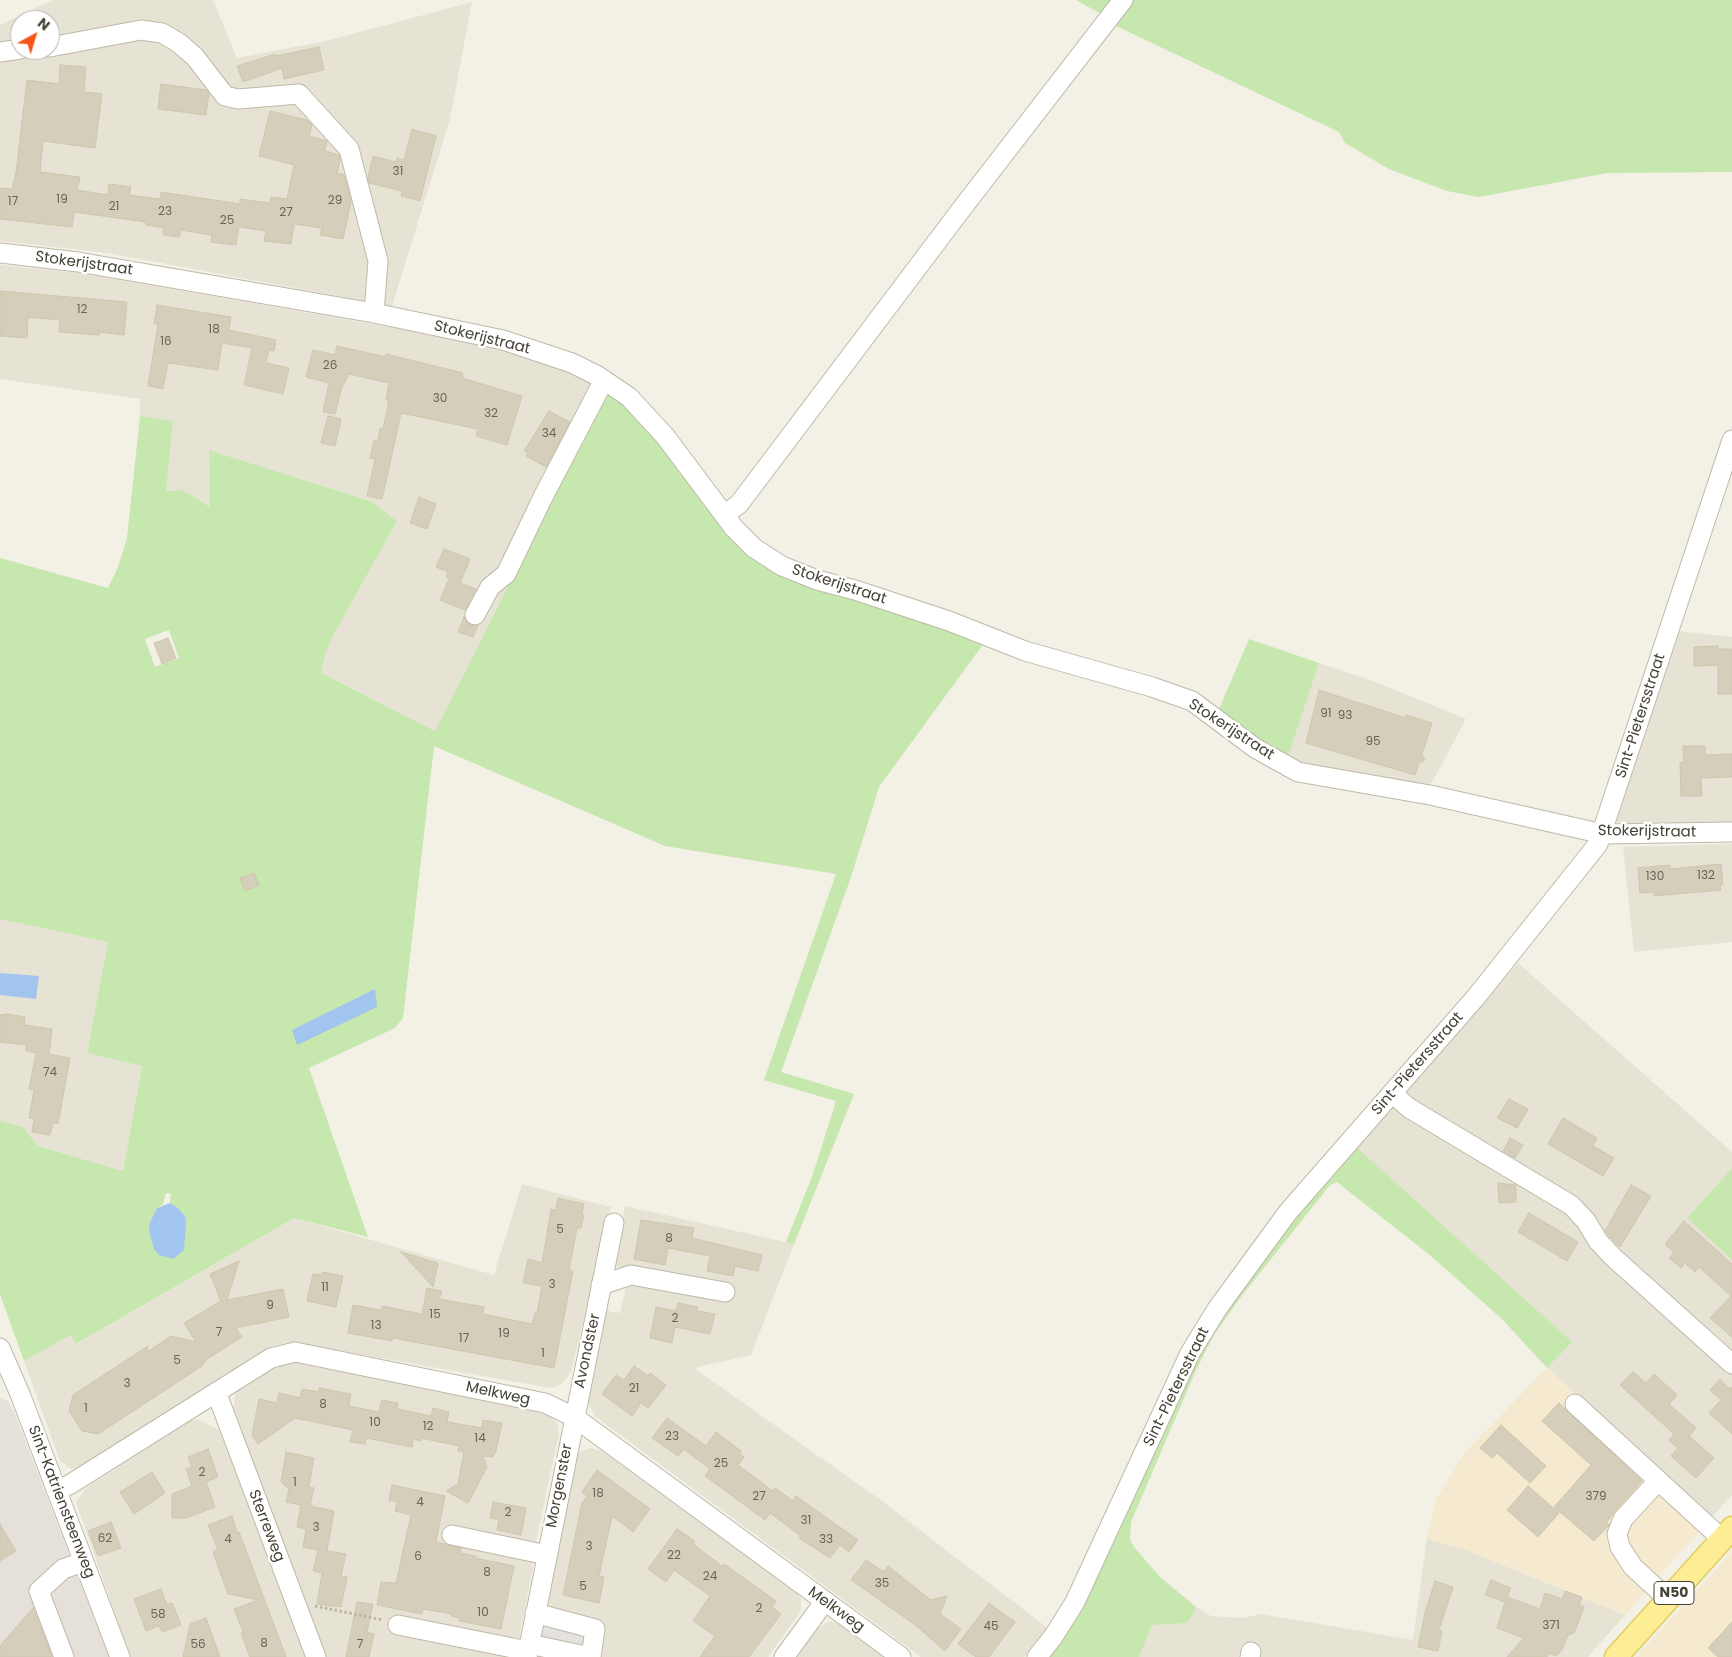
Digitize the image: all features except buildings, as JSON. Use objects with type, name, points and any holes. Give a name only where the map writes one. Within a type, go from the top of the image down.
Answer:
[{"type":"main road","name":"N50","points":[[1616,1657],[1727,1534]]},
{"type":"street","points":[[724,515],[739,504],[965,204],[1123,0]]},
{"type":"street","points":[[60,44],[141,30],[162,33],[179,43],[194,57],[225,96],[238,99],[299,94],[349,150],[378,260],[374,313]]},
{"type":"street","name":"Stokerijstraat","points":[[0,253],[78,262],[374,313],[504,340],[572,363],[604,380],[628,397],[665,436],[724,515],[754,548],[782,566],[817,580],[855,590],[948,621],[1025,650],[1152,687],[1192,701],[1255,748],[1298,772],[1430,795],[1603,834],[1732,832]]},
{"type":"street","points":[[475,615],[490,587],[506,574],[543,497],[604,380]]},
{"type":"street","name":"Sint-Pietersstraat","points":[[1037,1657],[1053,1637],[1075,1602],[1190,1353],[1217,1309],[1288,1212],[1504,964],[1598,844],[1603,834],[1732,440]]},
{"type":"street","points":[[1392,1093],[1408,1108],[1571,1205],[1586,1221],[1598,1241],[1613,1257],[1732,1364]]},
{"type":"street","name":"Avondster","points":[[574,1417],[614,1223]]},
{"type":"street","points":[[601,1285],[631,1275],[725,1292]]},
{"type":"street","name":"Sint-Katriensteenweg","points":[[0,1348],[20,1394],[120,1657]]},
{"type":"street","name":"Melkweg","points":[[56,1490],[69,1485],[271,1358],[295,1352],[544,1403],[574,1417],[901,1657]]},
{"type":"street","name":"Sterreweg","points":[[216,1394],[316,1657]]},
{"type":"street","points":[[1575,1404],[1658,1481],[1727,1534]]},
{"type":"street","name":"Morgenster","points":[[528,1651],[574,1417]]},
{"type":"street","points":[[1658,1481],[1623,1519],[1617,1534],[1620,1547],[1633,1567],[1668,1599]]},
{"type":"street","points":[[452,1535],[547,1555]]},
{"type":"street","points":[[64,1657],[39,1591],[63,1569],[83,1562]]},
{"type":"street","points":[[784,1657],[825,1601]]},
{"type":"street","points":[[398,1625],[528,1651],[591,1657],[595,1629],[535,1614]]},
{"type":"path","points":[[298,1608],[311,1605],[398,1625]]},
{"type":"shaded area","points":[[53,0],[213,0],[237,58],[326,41],[472,2],[450,119],[392,306],[108,253],[0,241],[0,25],[10,20],[10,60],[60,60],[60,10],[32,10]]},
{"type":"shaded area","points":[[0,265],[80,273],[498,346],[568,372],[606,392],[435,731],[321,673],[326,651],[333,636],[397,521],[370,501],[209,450],[210,507],[183,490],[165,491],[173,422],[140,416],[140,399],[0,379]]},
{"type":"shaded area","points":[[1679,631],[1732,637],[1732,826],[1625,825],[1615,821]]},
{"type":"shaded area","points":[[1319,663],[1373,681],[1466,719],[1429,788],[1322,770],[1288,757]]},
{"type":"shaded area","points":[[1732,844],[1732,942],[1634,952],[1623,847]]},
{"type":"shaded area","points":[[0,919],[108,942],[87,1053],[142,1066],[123,1171],[38,1146],[23,1127],[0,1121]]},
{"type":"shaded area","points":[[1518,963],[1732,1152],[1732,1168],[1687,1218],[1732,1260],[1732,1495],[1711,1518],[1547,1368],[1571,1342],[1353,1144]]},
{"type":"shaded area","points":[[522,1184],[611,1207],[571,1372],[562,1384],[551,1388],[290,1342],[269,1347],[83,1466],[71,1469],[60,1461],[24,1361],[71,1335],[77,1344],[294,1218],[494,1275]]},
{"type":"shaded area","points":[[625,1206],[794,1244],[751,1355],[694,1368],[882,1501],[1049,1629],[1024,1657],[921,1657],[596,1417],[588,1404],[604,1311],[620,1313],[630,1270],[614,1266]]},
{"type":"shaded area","points":[[295,1362],[324,1366],[545,1412],[557,1423],[559,1433],[535,1546],[535,1557],[518,1644],[523,1657],[326,1657],[233,1412],[235,1394],[240,1388],[279,1363]]},
{"type":"shaded area","points":[[1547,1368],[1711,1518],[1625,1615],[1469,1551],[1427,1538],[1436,1499],[1466,1451]]},
{"type":"shaded area","points":[[0,1398],[8,1401],[15,1414],[109,1657],[0,1657]]},
{"type":"shaded area","points":[[198,1419],[219,1430],[307,1657],[130,1657],[76,1502],[86,1488],[190,1421]]},
{"type":"shaded area","points":[[591,1448],[602,1451],[797,1593],[801,1600],[801,1611],[768,1657],[598,1657],[604,1625],[556,1613],[549,1606],[545,1595],[575,1457],[581,1451]]},
{"type":"shaded area","points":[[1427,1538],[1469,1551],[1625,1615],[1588,1657],[1139,1657],[1152,1625],[1178,1624],[1191,1618],[1196,1607],[1211,1616],[1243,1618],[1261,1614],[1413,1640]]},
{"type":"shaded area","points":[[1732,1552],[1732,1657],[1636,1657]]},
{"type":"shaded area","points":[[540,1622],[589,1633],[586,1651],[536,1640]]},
{"type":"shaded area","points":[[828,1622],[836,1622],[886,1657],[796,1657],[818,1628]]},
{"type":"green space","points":[[1076,0],[1118,0],[1105,16]]},
{"type":"green space","points":[[1130,0],[1732,0],[1732,172],[1607,173],[1479,197],[1447,191],[1389,169],[1345,143],[1339,132],[1110,23]]},
{"type":"green space","points":[[606,392],[624,402],[649,426],[733,538],[984,643],[879,787],[851,877],[781,1072],[854,1094],[794,1244],[786,1242],[813,1174],[836,1101],[764,1080],[836,874],[665,846],[434,746],[403,1018],[395,1028],[309,1068],[368,1237],[294,1218],[76,1344],[71,1335],[24,1361],[0,1294],[0,1121],[23,1127],[38,1146],[123,1171],[142,1066],[87,1053],[108,942],[0,919],[0,558],[108,588],[118,567],[127,538],[140,416],[173,421],[166,491],[183,490],[210,507],[209,450],[370,501],[397,521],[333,636],[326,651],[321,673],[435,731]],"holes":[[[169,630],[179,658],[155,667],[145,639]],[[166,1193],[171,1194],[170,1203],[185,1216],[185,1239],[149,1224],[157,1208],[163,1204]]]},
{"type":"green space","points":[[1249,639],[1319,663],[1288,757],[1242,731],[1219,709]]},
{"type":"green space","points":[[1353,1144],[1572,1342],[1547,1368],[1503,1320],[1431,1256],[1337,1182],[1330,1185],[1240,1298],[1214,1335],[1197,1368],[1131,1522],[1130,1539],[1134,1547],[1160,1577],[1196,1607],[1191,1618],[1186,1623],[1152,1625],[1139,1657],[1045,1657],[1188,1365],[1230,1295]]},
{"type":"green space","points":[[1732,1168],[1732,1260],[1687,1218]]},
{"type":"water","points":[[0,973],[39,976],[36,999],[0,995]]},
{"type":"water","points":[[375,989],[377,1007],[297,1045],[292,1030]]},
{"type":"water","points":[[170,1203],[185,1216],[186,1224],[184,1250],[173,1259],[159,1255],[154,1249],[149,1224],[157,1208]]}]
